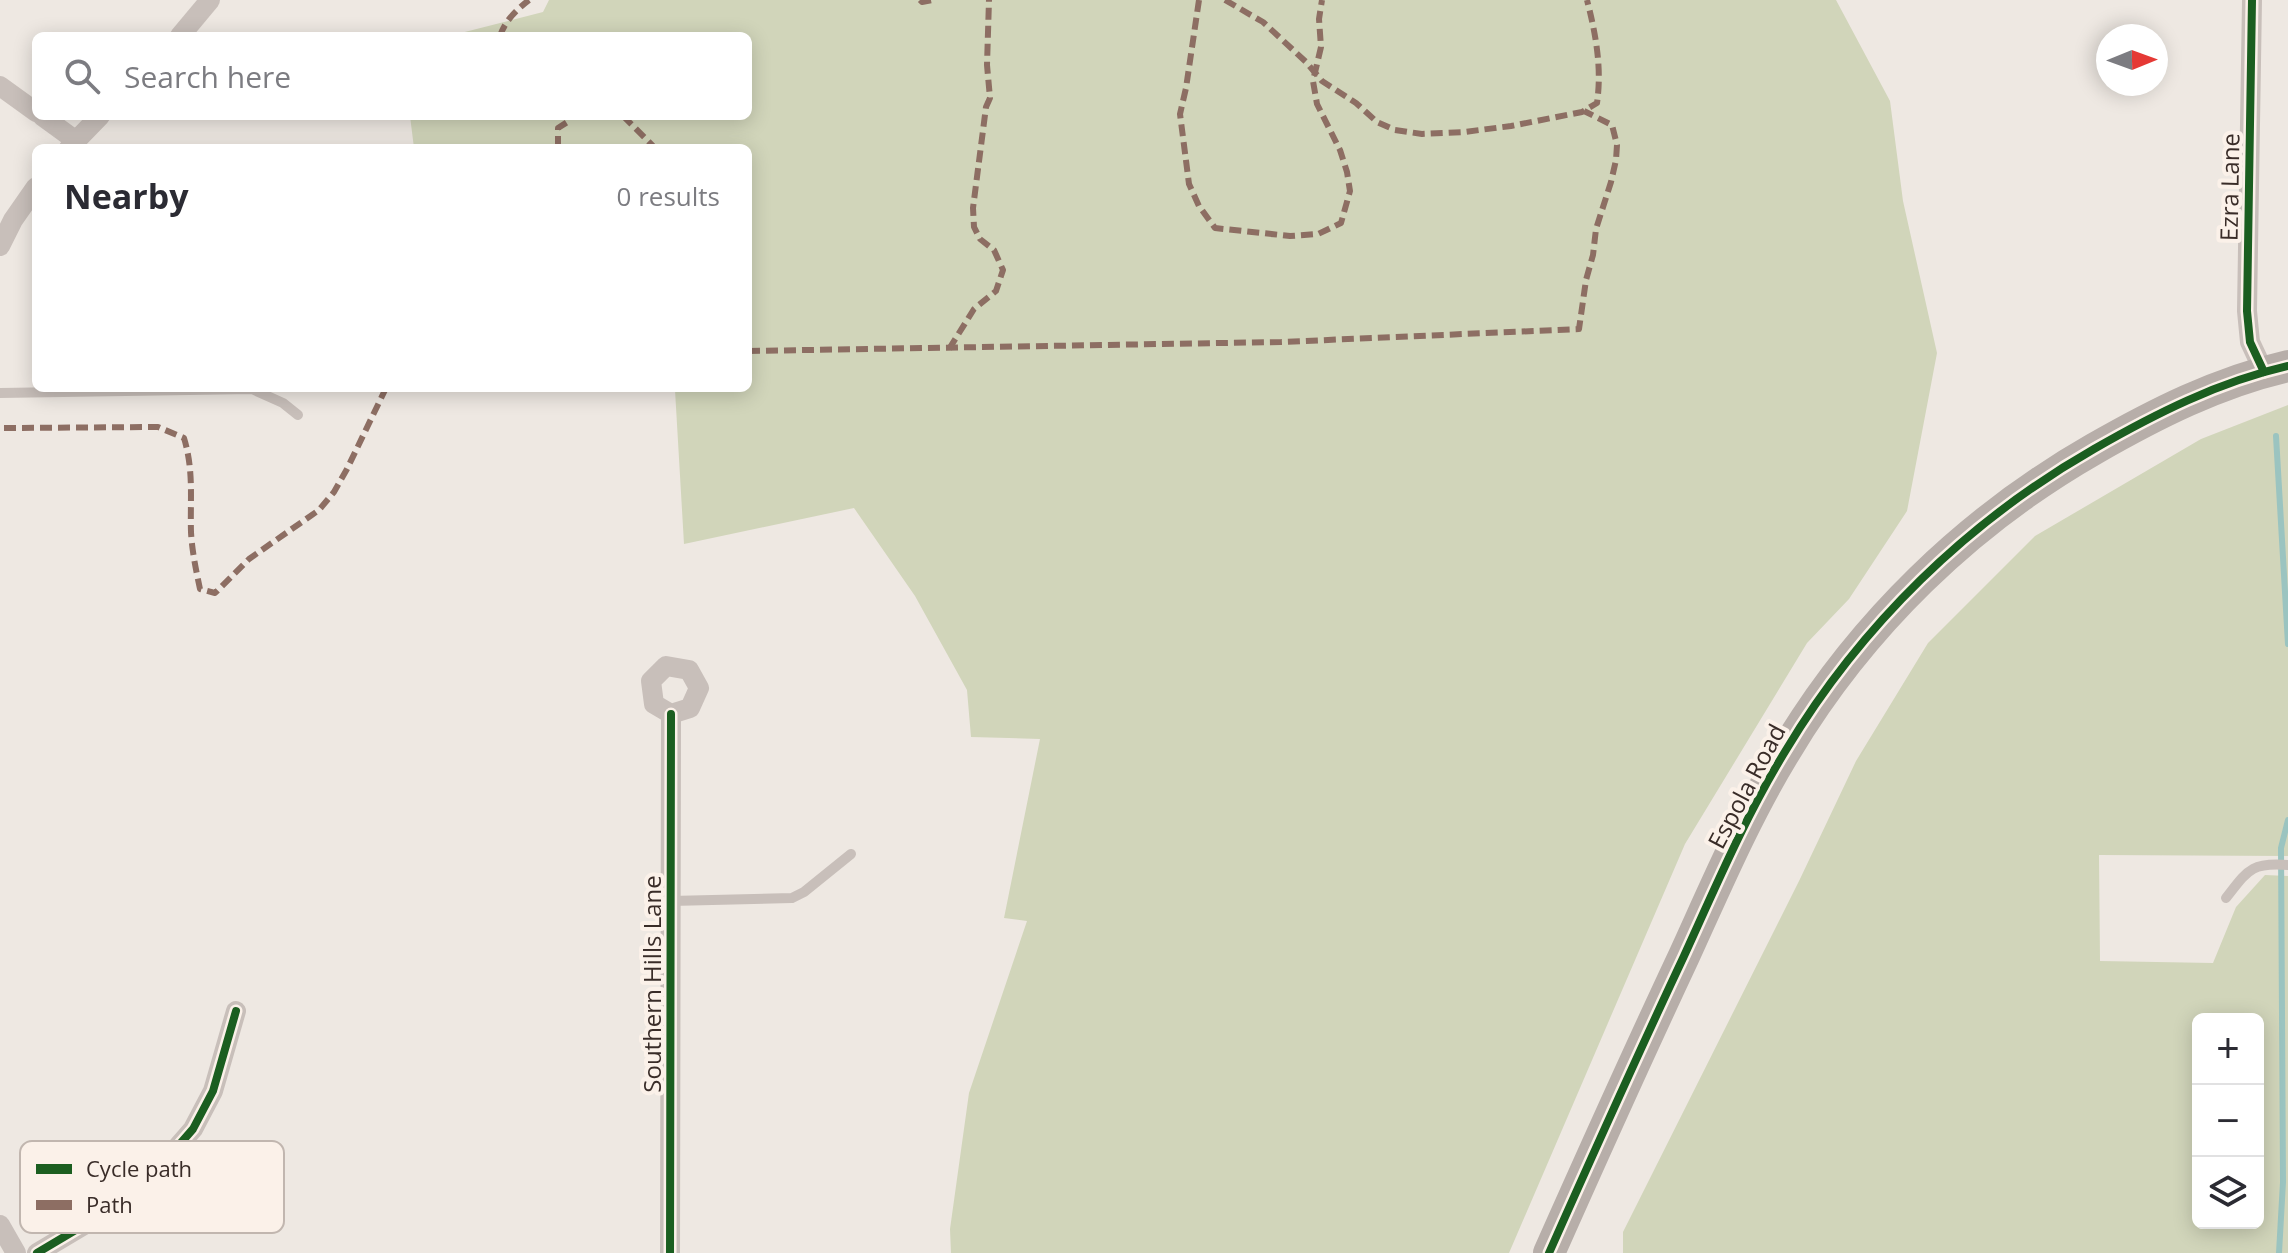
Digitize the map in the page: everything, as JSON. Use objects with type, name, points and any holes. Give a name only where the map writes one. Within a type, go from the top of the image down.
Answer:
[{"type":"main road","name":"Espola Road","points":[[1549,1253],[1763,790],[1803,722],[1857,651],[1942,558],[2036,486],[2072,462],[2165,410],[2193,397],[2276,369]]},
{"type":"street","points":[[183,32],[210,0]]},
{"type":"street","name":"Ezra Lane","points":[[2252,0],[2247,311],[2250,342],[2276,369]]},
{"type":"street","points":[[0,86],[32,109]]},
{"type":"street","points":[[46,120],[72,144],[96,120]]},
{"type":"street","points":[[0,246],[32,193]]},
{"type":"street","name":"Southern Hills Lane","points":[[670,1253],[671,714]]},
{"type":"street","points":[[183,1141],[193,1129],[213,1091],[236,1011]]},
{"type":"street","points":[[0,1225],[16,1253]]},
{"type":"street","points":[[37,1253],[71,1233]]},
{"type":"lane","points":[[0,393],[154,392]]},
{"type":"lane","points":[[259,392],[283,403],[298,415]]},
{"type":"lane","points":[[671,901],[792,898],[851,854]]},
{"type":"lane","points":[[2226,898],[2247,871],[2266,863],[2288,865]]},
{"type":"green space","points":[[549,0],[1836,0],[1890,101],[1903,201],[1937,353],[1907,511],[1849,599],[1807,643],[1685,844],[1509,1253],[951,1253],[950,1229],[969,1093],[1027,921],[1004,918],[1040,739],[971,737],[967,690],[915,596],[854,508],[684,544],[675,392],[752,392],[752,144],[414,144],[410,120],[752,120],[752,32],[465,32],[543,12]]},
{"type":"green space","points":[[2288,405],[2288,856],[2099,855],[2100,961],[2213,963],[2236,907],[2265,875],[2288,876],[2288,1253],[1623,1253],[1623,1232],[1856,761],[1928,643],[2035,536],[2201,439]]},
{"type":"waterway","points":[[2276,436],[2288,644]]},
{"type":"waterway","points":[[2279,1253],[2283,1182],[2281,848],[2288,820]]},
{"type":"marked path","points":[[502,32],[512,16],[529,0]]},
{"type":"marked path","points":[[920,0],[932,0]]},
{"type":"marked path","points":[[949,349],[974,309],[996,291],[1003,270],[994,250],[980,239],[974,227],[973,208],[986,107],[990,98],[987,65],[989,0]]},
{"type":"marked path","points":[[1199,0],[1180,114],[1189,184],[1199,206],[1215,228],[1290,236],[1318,234],[1341,223],[1350,191],[1340,150],[1317,104],[1313,81],[1321,47],[1319,19],[1322,0]]},
{"type":"marked path","points":[[1225,0],[1263,22],[1322,81],[1356,103],[1377,122],[1395,130],[1422,134],[1511,126],[1582,112],[1597,103],[1597,52],[1587,0]]},
{"type":"marked path","points":[[752,351],[1281,342],[1579,329],[1596,229],[1611,182],[1617,145],[1612,125],[1584,111]]},
{"type":"marked path","points":[[558,144],[558,128],[569,120]]},
{"type":"marked path","points":[[627,120],[651,144]]},
{"type":"marked path","points":[[4,428],[158,427],[184,438],[190,474],[191,532],[197,575],[200,589],[215,593],[249,559],[319,510],[347,469],[384,392]]},
{"type":"cycle path","points":[[2252,0],[2247,311],[2250,342],[2264,372]]},
{"type":"cycle path","points":[[1549,1253],[1745,825],[1786,750],[1848,660],[1883,619],[1961,543],[2048,477],[2117,436],[2188,400],[2288,366]]},
{"type":"cycle path","points":[[670,1253],[671,714]]},
{"type":"cycle path","points":[[183,1141],[193,1129],[213,1091],[236,1011]]},
{"type":"cycle path","points":[[37,1253],[71,1233]]}]
